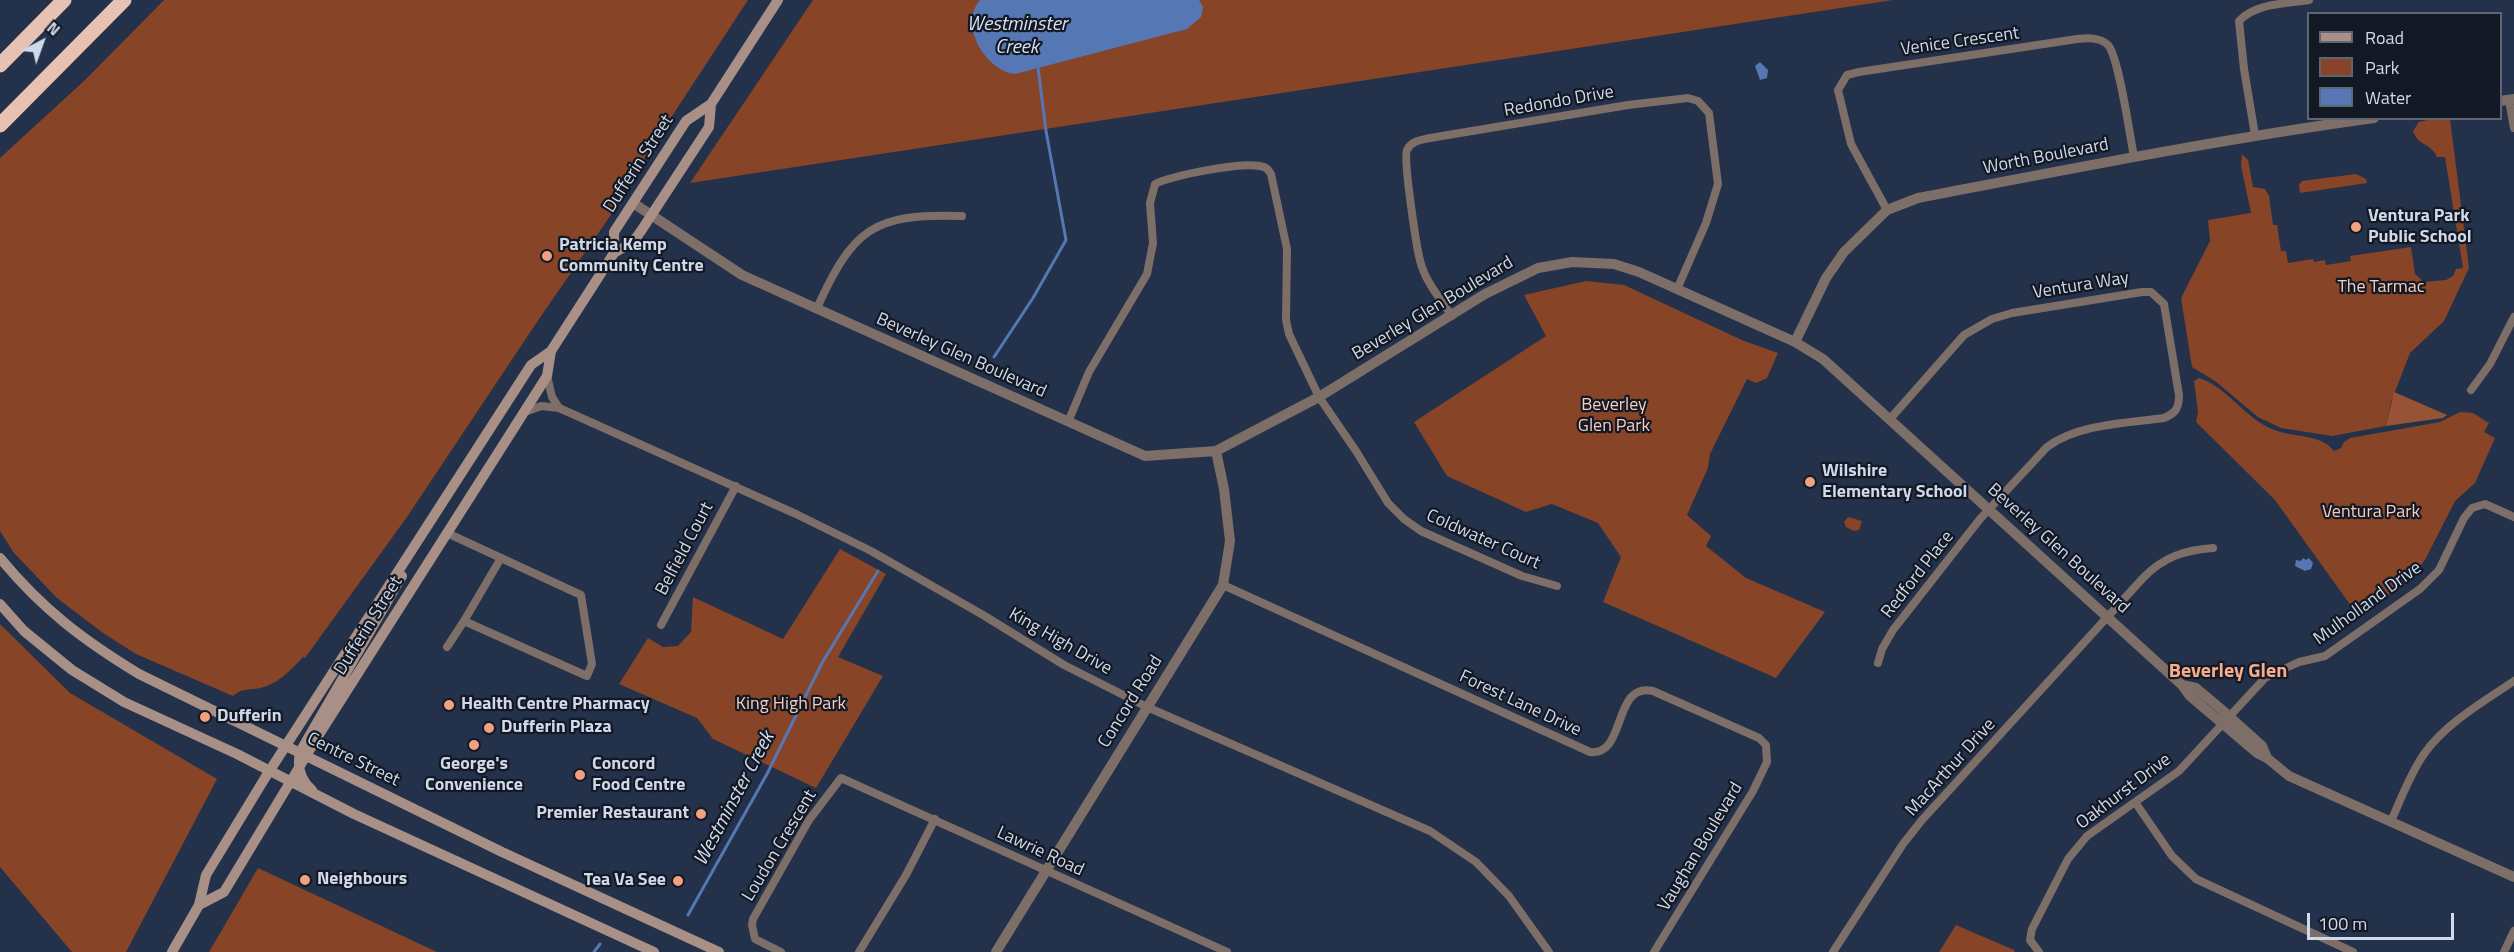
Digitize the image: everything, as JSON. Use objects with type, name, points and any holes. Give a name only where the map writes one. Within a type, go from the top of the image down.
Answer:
[{"type":"highway","points":[[0,65],[64,0]]},
{"type":"highway","points":[[0,125],[124,0]]},
{"type":"main road","name":"Dufferin Street","points":[[614,253],[614,232],[686,121],[711,104],[778,0]]},
{"type":"main road","name":"Dufferin Street","points":[[171,952],[199,905],[206,874],[270,770],[531,365],[551,351],[614,253],[633,242],[652,214],[709,127],[711,104]]},
{"type":"main road","name":"Dufferin Street","points":[[199,905],[224,892],[299,768],[303,754],[547,376],[551,351]]},
{"type":"main road","points":[[303,754],[397,586],[421,536]]},
{"type":"main road","name":"Centre Street","points":[[0,558],[50,613],[89,643],[139,674],[502,852],[719,952]]},
{"type":"main road","points":[[0,604],[24,631],[72,670],[124,702],[270,770],[319,796],[654,952]]},
{"type":"main road","points":[[299,768],[308,787],[319,796]]},
{"type":"street","points":[[2255,135],[2244,69],[2240,21],[2247,12],[2262,7],[2308,0]]},
{"type":"street","name":"Venice Crescent","points":[[1887,210],[1851,144],[1842,110],[1838,90],[1841,83],[1847,75],[1859,72],[2077,39],[2101,40],[2110,46],[2116,66],[2134,157]]},
{"type":"street","name":"Redondo Drive","points":[[1452,316],[1421,265],[1407,179],[1405,160],[1408,147],[1416,141],[1430,138],[1628,105],[1688,98],[1698,101],[1709,113],[1718,184],[1710,214],[1678,287]]},
{"type":"street","points":[[2508,100],[2514,128]]},
{"type":"street","name":"Worth Boulevard","points":[[1795,342],[1827,278],[1844,252],[1887,210],[1918,198],[2255,135],[2360,120]]},
{"type":"street","name":"Coldwater Court","points":[[1068,422],[1089,372],[1147,274],[1153,243],[1150,203],[1155,184],[1165,179],[1245,166],[1260,166],[1268,169],[1271,174],[1287,249],[1286,320],[1289,334],[1319,397],[1388,503],[1404,519],[1421,531],[1522,576],[1557,586]]},
{"type":"street","name":"Beverley Glen Boulevard","points":[[633,203],[742,274],[1145,456],[1216,451],[1319,397],[1485,294],[1538,268],[1572,262],[1614,264],[1678,287],[1795,342],[1823,359],[2108,617],[2182,685],[2190,696],[2226,721],[2257,753],[2289,776],[2514,877]]},
{"type":"street","points":[[817,308],[839,261],[872,228],[920,216],[962,216]]},
{"type":"street","name":"Ventura Way","points":[[1890,419],[1964,335],[1992,319],[2012,313],[2142,292],[2151,292],[2160,298],[2164,304],[2170,329],[2180,395],[2179,406],[2174,414],[2164,418],[2074,433],[2059,438],[2047,447],[1989,508]]},
{"type":"street","points":[[2471,390],[2490,364],[2514,317]]},
{"type":"street","points":[[547,376],[552,397],[559,408]]},
{"type":"street","name":"King High Drive","points":[[524,412],[541,406],[559,408],[736,486],[871,551],[983,615],[1064,665],[1147,707],[1430,831],[1476,862],[1509,896],[1549,952]]},
{"type":"street","name":"Concord Road","points":[[996,952],[1223,585],[1230,541],[1224,489],[1216,451]]},
{"type":"street","name":"Belfield Court","points":[[661,625],[736,486]]},
{"type":"street","name":"Mulholland Drive","points":[[2226,721],[2265,678],[2298,662],[2325,656],[2420,589],[2439,570],[2464,518],[2472,508],[2485,504],[2514,517]]},
{"type":"street","name":"Redford Place","points":[[1878,663],[1882,649],[1893,630],[1989,508]]},
{"type":"street","points":[[447,533],[581,595],[592,664],[587,676],[464,621]]},
{"type":"street","name":"MacArthur Drive","points":[[1833,952],[1903,844],[1922,820],[2156,565],[2183,553],[2214,548]]},
{"type":"street","points":[[447,646],[501,558]]},
{"type":"street","name":"Forest Lane Drive","points":[[1223,585],[1590,752],[1597,753],[1607,746],[1626,704],[1636,692],[1645,689],[1758,738],[1766,745],[1768,754]]},
{"type":"street","points":[[2391,821],[2415,768],[2433,742],[2449,727],[2514,681]]},
{"type":"street","name":"Oakhurst Drive","points":[[2039,952],[2030,940],[2032,929],[2068,859],[2086,836],[2179,771],[2226,721]]},
{"type":"street","name":"Vaughan Boulevard","points":[[1654,952],[1753,791],[1767,762],[1768,754]]},
{"type":"street","name":"Lawrie Road","points":[[841,778],[1227,952]]},
{"type":"street","name":"Loudon Crescent","points":[[781,952],[755,939],[753,919],[809,820],[841,778]]},
{"type":"street","points":[[2135,802],[2172,856],[2196,879],[2353,952]]},
{"type":"street","points":[[859,952],[906,875],[935,819]]},
{"type":"street","points":[[2504,952],[2514,931]]},
{"type":"green space","points":[[164,0],[748,0],[623,191],[626,193],[407,517],[305,658],[303,657],[272,684],[243,690],[233,696],[136,654],[103,633],[57,598],[14,553],[0,531],[0,158],[85,80]]},
{"type":"green space","points":[[813,0],[1893,0],[690,183]]},
{"type":"green space","name":"The Tarmac","points":[[2450,120],[2469,268],[2444,321],[2410,353],[2391,402],[2386,426],[2332,436],[2281,428],[2258,417],[2215,381],[2192,367],[2181,298],[2210,241],[2208,220],[2251,213],[2241,166],[2242,154],[2248,160],[2253,187],[2265,189],[2269,196],[2273,225],[2277,225],[2281,251],[2286,251],[2288,263],[2313,259],[2314,262],[2325,260],[2326,265],[2351,261],[2350,256],[2411,247],[2415,274],[2424,282],[2446,280],[2453,276],[2456,269],[2463,268],[2445,157],[2437,157],[2432,149],[2415,136],[2413,131],[2419,122]]},
{"type":"green space","points":[[2356,174],[2366,179],[2367,183],[2300,193],[2299,185],[2302,181]]},
{"type":"green space","name":"Beverley Glen Park","points":[[1586,281],[1624,285],[1744,341],[1778,353],[1767,378],[1756,383],[1747,379],[1710,454],[1708,468],[1687,515],[1711,536],[1706,546],[1746,578],[1825,612],[1776,678],[1603,602],[1621,557],[1598,523],[1552,504],[1526,512],[1447,476],[1414,422],[1546,336],[1524,295]]},
{"type":"green space","name":"Ventura Park","points":[[2199,378],[2218,388],[2262,424],[2280,432],[2322,441],[2334,451],[2341,448],[2350,438],[2440,422],[2460,412],[2473,413],[2489,423],[2484,432],[2495,438],[2475,483],[2455,501],[2426,558],[2414,575],[2359,617],[2275,500],[2196,422],[2198,412],[2194,381]]},
{"type":"green space","points":[[1848,517],[1862,521],[1859,530],[1854,531],[1846,527],[1844,522]]},
{"type":"green space","name":"King High Park","points":[[840,549],[886,574],[838,657],[883,676],[816,788],[713,739],[697,718],[619,684],[648,638],[663,647],[678,646],[691,632],[693,597],[783,639]]},
{"type":"green space","points":[[0,624],[70,693],[217,779],[126,952],[72,952],[0,867]]},
{"type":"green space","points":[[258,868],[437,952],[209,952]]},
{"type":"green space","points":[[1956,925],[2014,950],[2015,952],[1939,952]]},
{"type":"shaded area","points":[[2394,392],[2447,415],[2443,418],[2386,426]]},
{"type":"water","name":"Westminster Creek","points":[[980,0],[1199,0],[1203,7],[1201,17],[1187,29],[1015,74],[994,65],[978,45],[972,22],[974,10]]},
{"type":"water","points":[[1760,62],[1768,70],[1767,78],[1760,80],[1755,66]]},
{"type":"water","points":[[2303,558],[2306,560],[2309,558],[2313,563],[2311,569],[2305,571],[2295,566],[2296,560],[2301,561]]},
{"type":"waterway","name":"Westminster Creek","points":[[994,357],[1033,298],[1066,240],[1046,131],[1038,67]]},
{"type":"waterway","name":"Westminster Creek","points":[[688,915],[767,774],[822,663],[878,571]]},
{"type":"waterway","name":"Westminster Creek","points":[[594,952],[600,944]]},
{"type":"place","name":"Ventura Park Public School","points":[[2356,227]]},
{"type":"place","name":"Patricia Kemp Community Centre","points":[[547,256]]},
{"type":"place","name":"Wilshire Elementary School","points":[[1810,482]]},
{"type":"place","name":"Health Centre Pharmacy","points":[[449,705]]},
{"type":"place","name":"Dufferin","points":[[205,717]]},
{"type":"place","name":"Dufferin Plaza","points":[[489,728]]},
{"type":"place","name":"George's Convenience","points":[[474,745]]},
{"type":"place","name":"Concord Food Centre","points":[[580,775]]},
{"type":"place","name":"Premier Restaurant","points":[[701,814]]},
{"type":"place","name":"Neighbours","points":[[305,880]]},
{"type":"place","name":"Tea Va See","points":[[678,881]]},
{"type":"district","name":"Beverley Glen","points":[[2228,672]]}]
